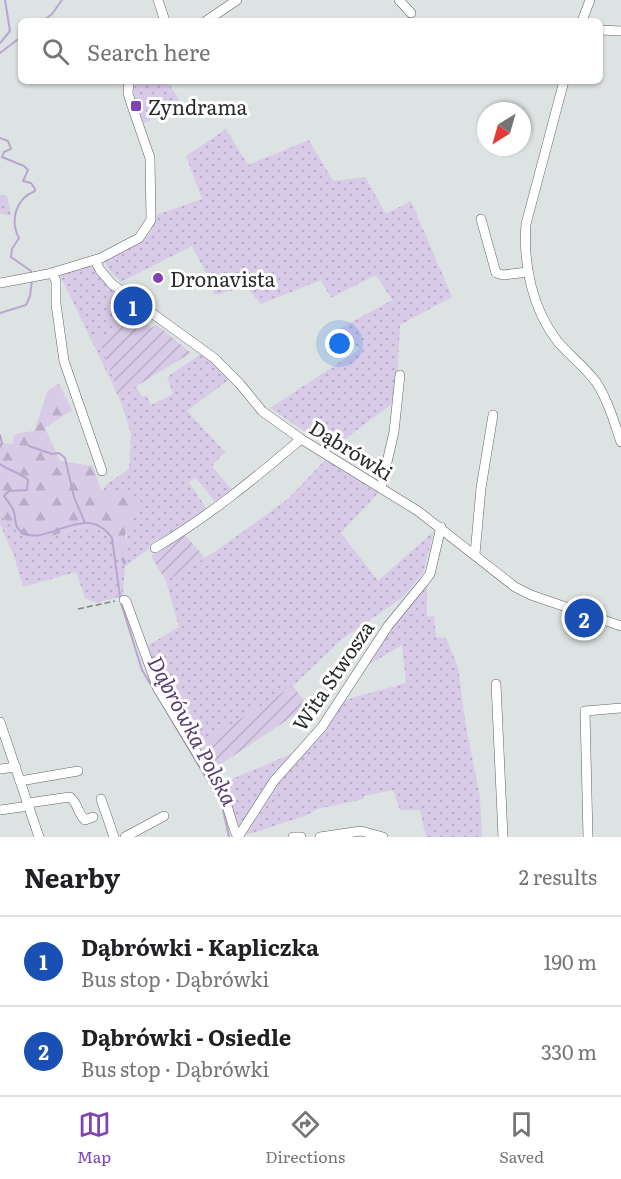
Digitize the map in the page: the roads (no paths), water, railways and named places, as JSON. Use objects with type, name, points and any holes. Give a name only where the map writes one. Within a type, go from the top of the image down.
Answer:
[{"type":"street","points":[[158,0],[164,18]]},
{"type":"street","points":[[210,18],[237,0]]},
{"type":"street","points":[[399,0],[411,13]]},
{"type":"street","points":[[583,18],[590,0]]},
{"type":"street","points":[[603,30],[621,32]]},
{"type":"street","points":[[0,283],[52,273],[95,260],[139,238],[151,220],[150,158],[128,93],[129,84]]},
{"type":"street","points":[[563,84],[526,224],[528,272],[544,321],[559,342],[601,390],[621,442]]},
{"type":"street","points":[[481,219],[496,273],[503,275],[528,272]]},
{"type":"street","name":"Dąbrówki","points":[[95,260],[112,284],[214,358],[235,378],[262,411],[301,439],[441,527],[515,587],[531,595],[621,626]]},
{"type":"street","points":[[52,273],[56,280],[56,304],[64,361],[102,471]]},
{"type":"street","points":[[381,488],[394,432],[400,375]]},
{"type":"street","points":[[475,554],[481,488],[493,415]]},
{"type":"street","points":[[155,548],[183,532],[225,502],[301,439]]},
{"type":"street","name":"Wita Stwosza","points":[[123,600],[126,601],[158,689],[223,796],[238,837],[274,781],[322,727],[388,626],[430,574],[441,527]]},
{"type":"street","points":[[496,684],[503,837]]},
{"type":"street","points":[[588,837],[585,711],[621,708]]},
{"type":"street","points":[[0,722],[39,837]]},
{"type":"street","points":[[0,769],[16,767]]},
{"type":"street","points":[[20,781],[78,771]]},
{"type":"street","points":[[0,810],[70,796],[85,820],[93,817]]},
{"type":"street","points":[[101,799],[114,837]]},
{"type":"street","points":[[125,837],[164,816]]},
{"type":"street","points":[[320,837],[361,831],[383,837]]},
{"type":"street","points":[[293,837],[302,837]]},
{"type":"waterway","name":"Dąbrówka Polska","points":[[0,43],[10,31],[5,0]]},
{"type":"waterway","points":[[47,18],[62,0]]},
{"type":"waterway","points":[[0,53],[18,39]]},
{"type":"waterway","name":"Dąbrówka Polska","points":[[0,138],[8,141],[11,149],[4,152],[2,157],[24,166],[28,170],[23,181],[31,183],[35,189],[23,199],[16,211],[15,225],[19,238],[12,249],[11,257],[31,271],[31,274]]},
{"type":"waterway","name":"Dąbrówka Polska","points":[[0,313],[26,305],[32,280]]},
{"type":"waterway","name":"Dąbrówka Polska","points":[[0,435],[2,443],[0,447]]},
{"type":"waterway","points":[[29,446],[52,454],[59,453],[65,458],[74,497],[85,523]]},
{"type":"waterway","name":"Dąbrówka Polska","points":[[0,464],[28,480],[27,490],[9,491],[4,496],[13,510],[17,526],[23,533],[44,534],[68,526],[91,523],[102,528],[112,538],[120,597]]},
{"type":"waterway","name":"Dąbrówka Polska","points":[[121,603],[142,670],[222,805],[229,837]]},
{"type":"place","name":"Zyndrama","points":[[136,106]]},
{"type":"place","name":"Dronavista","points":[[158,278]]},
{"type":"place","name":"Dąbrówki - Kapliczka","points":[[133,306]]},
{"type":"place","name":"Dąbrówki - Osiedle","points":[[584,618]]}]
